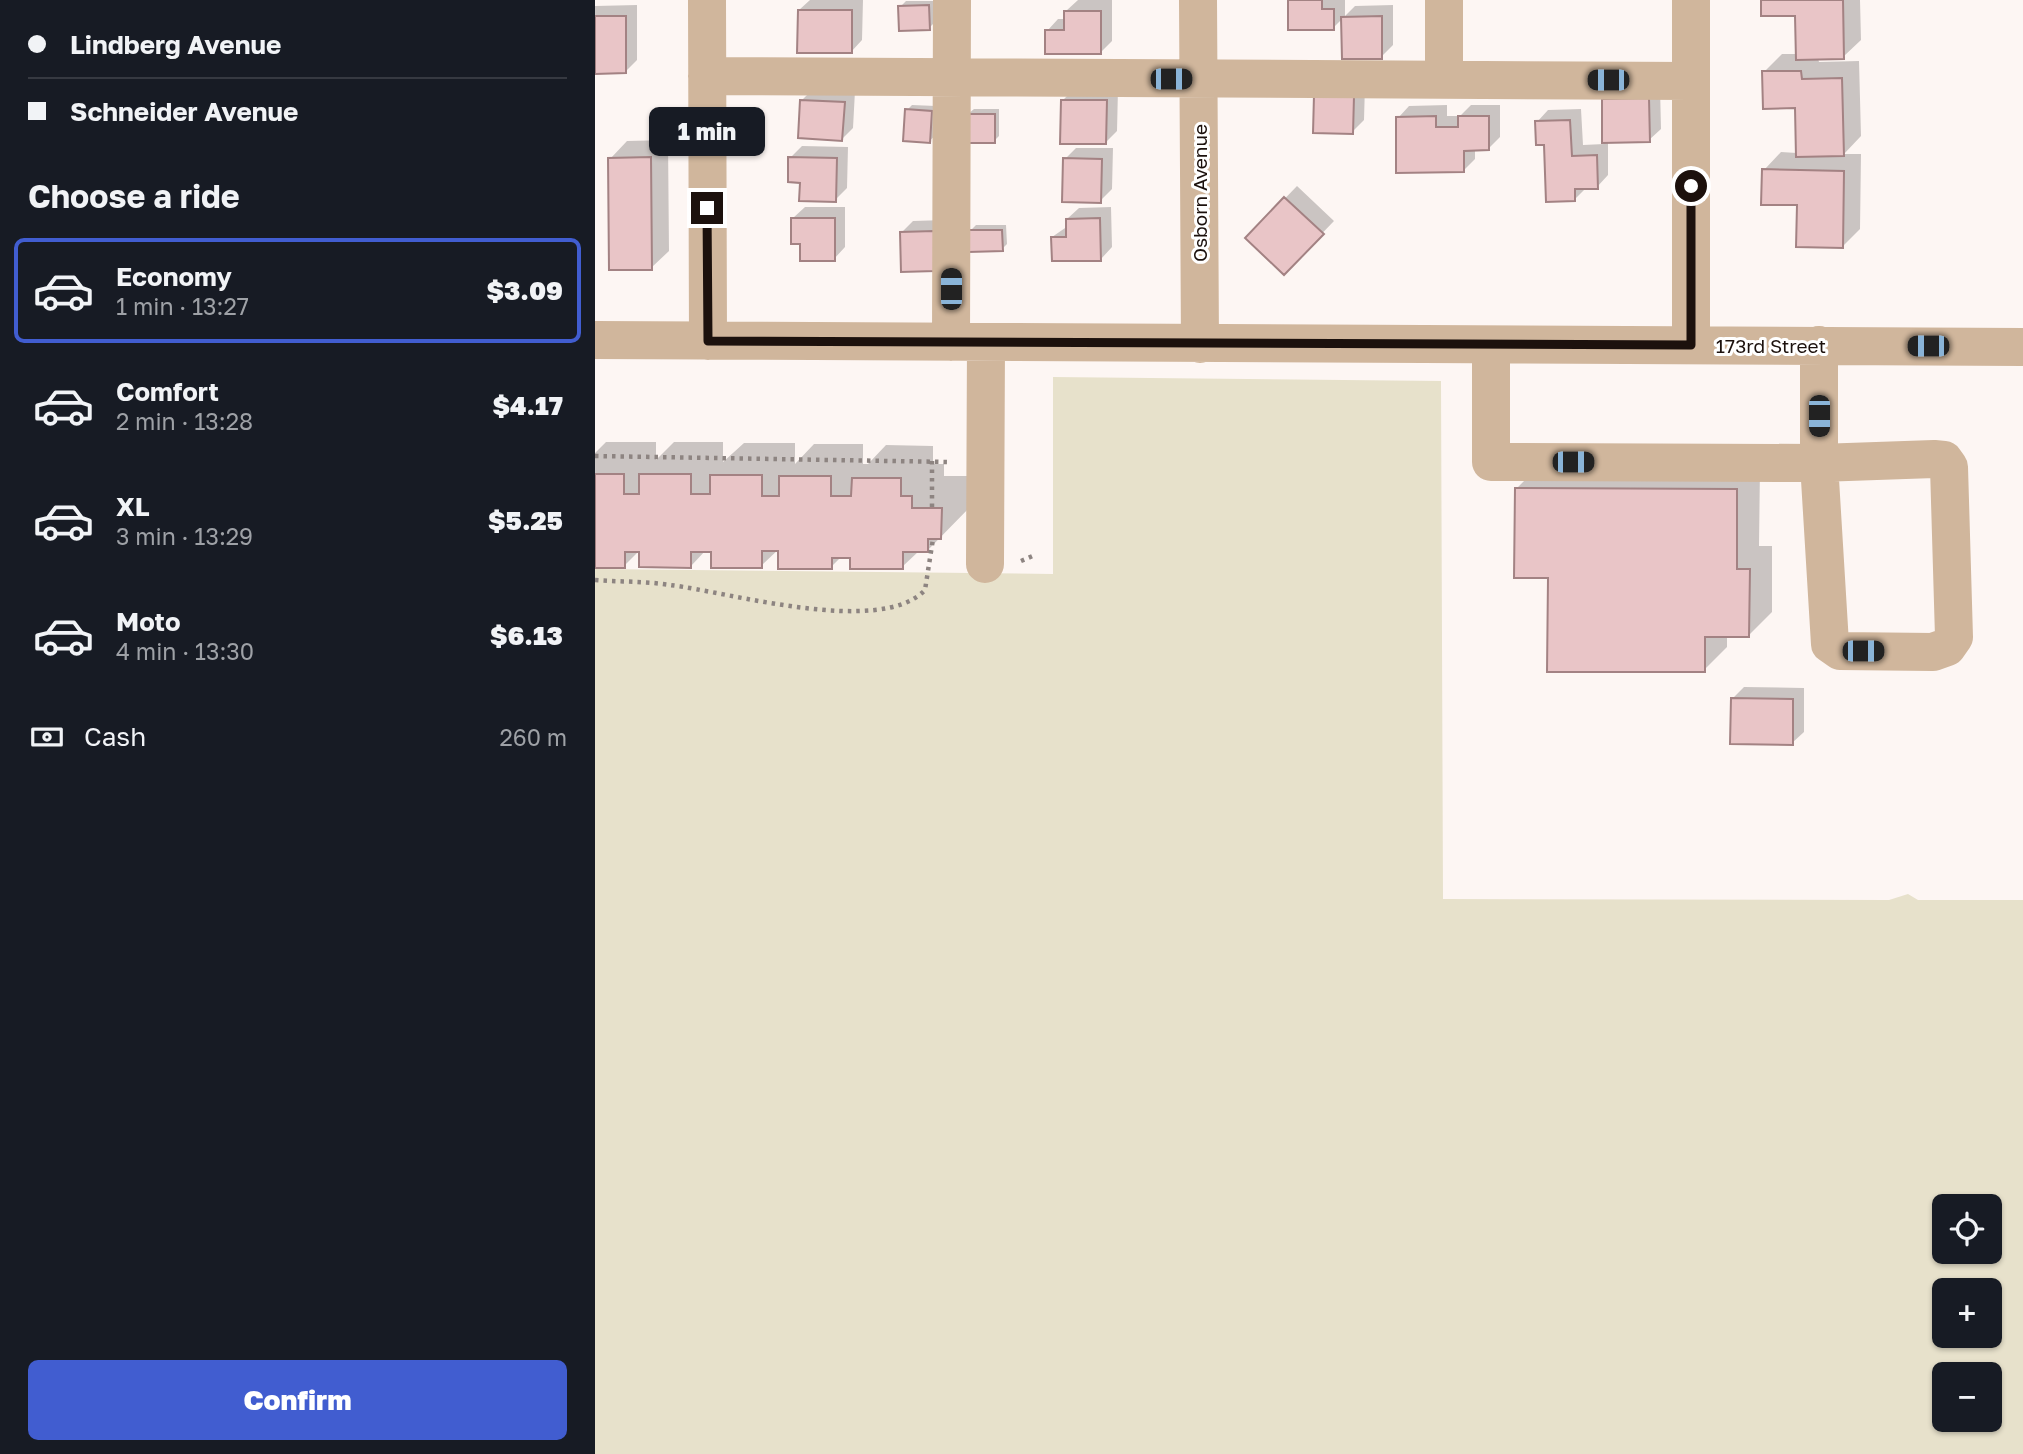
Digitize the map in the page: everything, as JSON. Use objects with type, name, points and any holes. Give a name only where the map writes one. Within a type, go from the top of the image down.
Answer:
[{"type":"street","points":[[707,0],[708,341]]},
{"type":"street","points":[[952,0],[952,78],[968,343],[986,463],[985,564]]},
{"type":"street","name":"Osborn Avenue","points":[[1198,0],[1200,344]]},
{"type":"street","points":[[1444,0],[1444,80]]},
{"type":"street","points":[[1691,0],[1691,345]]},
{"type":"street","points":[[707,76],[1691,81]]},
{"type":"street","name":"173rd Street","points":[[595,340],[2023,347]]},
{"type":"street","points":[[1491,345],[1491,462],[1819,463],[1944,460],[1949,467],[1954,637],[1947,647],[1933,652],[1840,651],[1829,644],[1819,463],[1819,345]]},
{"type":"path","points":[[595,456],[986,463]]},
{"type":"path","points":[[933,461],[933,508]]},
{"type":"path","points":[[595,580],[668,584],[822,610],[881,609],[907,603],[925,590],[933,539]]},
{"type":"shaded area","points":[[1053,377],[1441,381],[1443,899],[1889,900],[1908,894],[1918,900],[2023,900],[2023,1454],[595,1454],[595,569],[1053,574]]},
{"type":"building","points":[[1288,0],[1322,0],[1322,9],[1334,9],[1334,30],[1288,30]]},
{"type":"building","points":[[1761,0],[1843,0],[1844,59],[1796,60],[1795,16],[1761,16]]},
{"type":"building","points":[[929,5],[930,30],[899,31],[898,6]]},
{"type":"building","points":[[798,10],[852,10],[852,53],[797,53]]},
{"type":"building","points":[[1064,11],[1101,11],[1101,54],[1045,54],[1045,30],[1064,30]]},
{"type":"building","points":[[595,16],[626,16],[626,73],[595,74]]},
{"type":"building","points":[[1382,16],[1382,59],[1342,59],[1341,17]]},
{"type":"building","points":[[1762,71],[1801,71],[1802,79],[1842,78],[1844,156],[1796,157],[1795,108],[1763,109]]},
{"type":"building","points":[[1314,95],[1354,96],[1353,134],[1313,133]]},
{"type":"building","points":[[1649,98],[1650,142],[1602,143],[1602,99]]},
{"type":"building","points":[[800,100],[845,102],[842,141],[798,138]]},
{"type":"building","points":[[1061,100],[1107,100],[1106,144],[1060,144]]},
{"type":"building","points":[[905,109],[932,111],[930,143],[903,141]]},
{"type":"building","points":[[966,114],[995,114],[995,143],[966,143]]},
{"type":"building","points":[[1436,116],[1436,127],[1458,127],[1458,116],[1489,116],[1489,150],[1464,151],[1464,172],[1396,173],[1396,117]]},
{"type":"building","points":[[1570,120],[1572,156],[1597,155],[1598,189],[1575,189],[1575,201],[1546,202],[1544,145],[1536,145],[1535,121]]},
{"type":"building","points":[[651,157],[652,270],[609,270],[608,158]]},
{"type":"building","points":[[788,157],[837,158],[836,202],[799,201],[800,183],[788,182]]},
{"type":"building","points":[[1063,158],[1102,159],[1101,203],[1062,202]]},
{"type":"building","points":[[1762,169],[1844,171],[1843,248],[1796,247],[1797,205],[1761,205]]},
{"type":"building","points":[[1284,197],[1324,234],[1284,275],[1245,238]]},
{"type":"building","points":[[791,218],[835,218],[835,261],[800,261],[800,244],[791,244]]},
{"type":"building","points":[[1100,218],[1101,261],[1052,261],[1051,237],[1066,237],[1066,219]]},
{"type":"building","points":[[969,230],[1002,230],[1003,251],[969,252]]},
{"type":"building","points":[[934,231],[935,271],[901,272],[900,232]]},
{"type":"building","points":[[595,474],[624,474],[624,494],[639,494],[639,474],[691,474],[691,494],[710,494],[710,475],[762,475],[762,496],[779,496],[779,476],[831,476],[831,496],[851,496],[852,478],[901,478],[901,496],[912,496],[912,508],[942,508],[941,539],[928,539],[928,552],[903,552],[903,569],[850,569],[850,558],[832,558],[832,569],[778,569],[778,551],[762,551],[762,568],[711,568],[711,552],[691,552],[691,568],[639,567],[639,552],[625,552],[625,568],[595,568]]},
{"type":"building","points":[[1515,488],[1737,489],[1737,569],[1750,569],[1749,637],[1705,637],[1705,672],[1547,672],[1548,578],[1514,578]]},
{"type":"building","points":[[1731,698],[1793,699],[1793,745],[1730,744]]},
{"type":"route","points":[[707,208],[708,341],[1691,345],[1691,186]]}]
